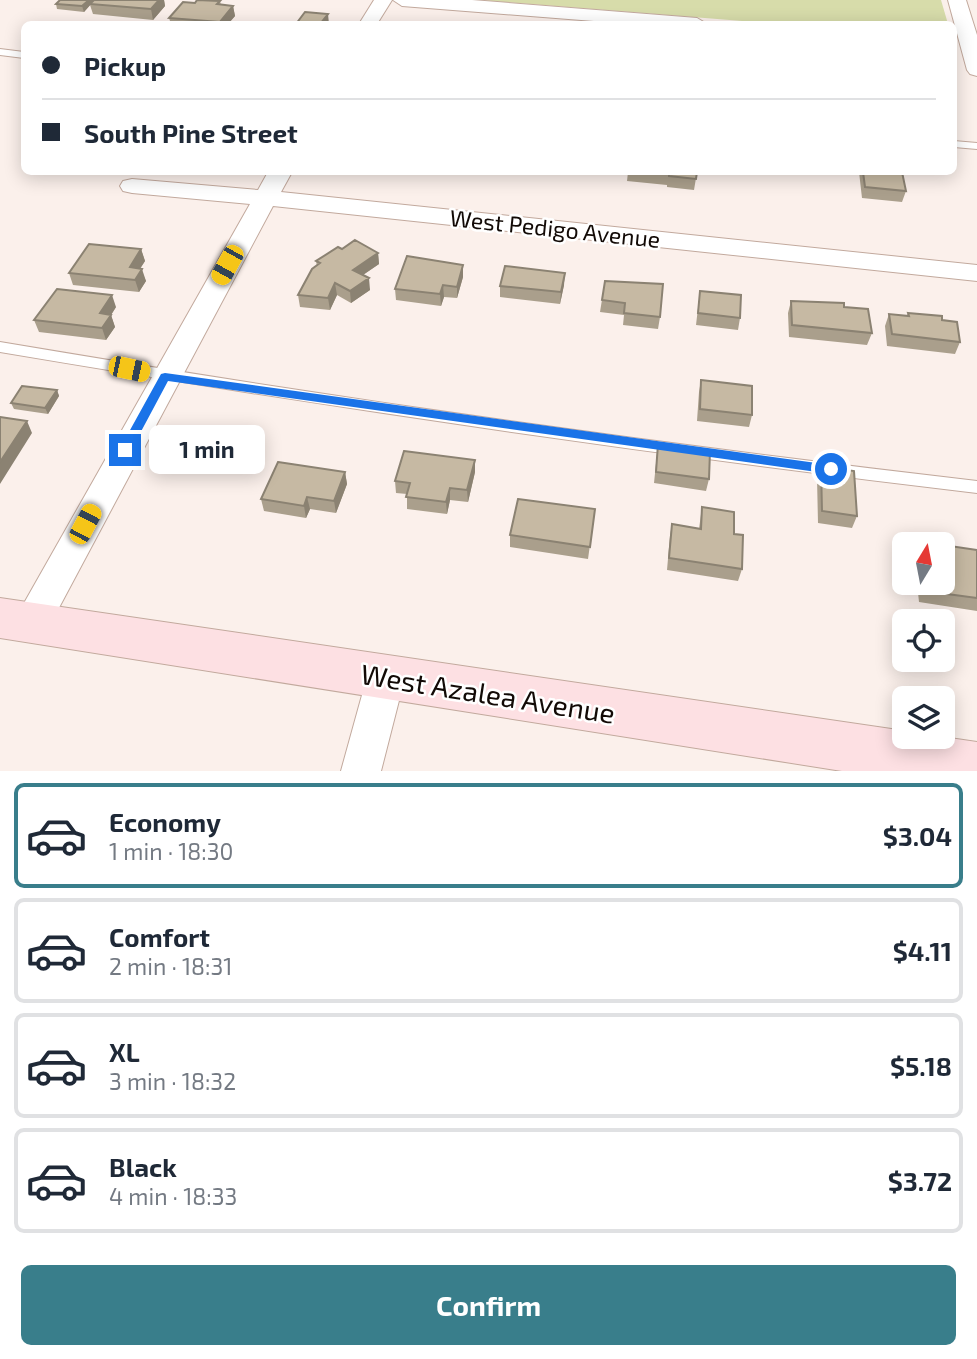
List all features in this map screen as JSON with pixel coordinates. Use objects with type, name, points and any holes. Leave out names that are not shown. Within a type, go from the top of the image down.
[{"type":"street","points":[[370,21],[383,0]]},
{"type":"street","points":[[402,0],[517,5],[669,21]]},
{"type":"street","points":[[957,0],[967,48],[977,70]]},
{"type":"street","points":[[16,620],[165,377],[278,175]]},
{"type":"street","name":"West Pedigo Avenue","points":[[132,186],[977,273]]},
{"type":"street","name":"West Azalea Avenue","points":[[16,620],[977,767]]},
{"type":"street","points":[[361,771],[386,677]]},
{"type":"lane","points":[[0,52],[21,55]]},
{"type":"lane","points":[[957,144],[977,146]]},
{"type":"lane","points":[[0,347],[165,377],[847,472],[977,486]]},
{"type":"green space","points":[[480,0],[941,0],[947,21],[742,21]]},
{"type":"building","points":[[60,0],[89,0],[82,6],[56,4]]},
{"type":"building","points":[[94,0],[159,0],[151,9],[90,4]]},
{"type":"building","points":[[197,0],[220,1],[217,4],[233,6],[221,21],[169,18],[183,2],[195,3]]},
{"type":"building","points":[[305,12],[328,14],[322,21],[298,21]]},
{"type":"building","points":[[669,175],[697,175],[696,179]]},
{"type":"building","points":[[863,175],[903,175],[906,191],[865,187]]},
{"type":"building","points":[[355,240],[378,253],[353,270],[369,278],[350,291],[335,283],[328,298],[298,295],[312,269],[320,263],[316,261]]},
{"type":"building","points":[[89,244],[141,249],[130,267],[142,269],[135,280],[69,273]]},
{"type":"building","points":[[407,256],[463,265],[457,287],[443,285],[440,294],[395,289]]},
{"type":"building","points":[[505,266],[565,273],[561,292],[500,286]]},
{"type":"building","points":[[605,281],[663,284],[660,317],[624,313],[625,303],[602,300]]},
{"type":"building","points":[[57,289],[112,295],[100,313],[111,315],[102,328],[34,320]]},
{"type":"building","points":[[700,291],[741,295],[740,318],[698,313]]},
{"type":"building","points":[[791,301],[844,303],[844,307],[868,309],[872,333],[792,325]]},
{"type":"building","points":[[908,313],[942,316],[942,320],[957,322],[960,342],[892,334],[889,314],[909,316]]},
{"type":"building","points":[[701,380],[752,386],[752,415],[700,409]]},
{"type":"building","points":[[22,386],[57,390],[45,408],[11,403]]},
{"type":"building","points":[[0,417],[27,421],[0,462]]},
{"type":"building","points":[[658,444],[710,451],[709,479],[656,472]]},
{"type":"building","points":[[404,451],[475,460],[467,490],[450,488],[446,502],[406,497],[410,483],[395,481]]},
{"type":"building","points":[[278,462],[345,472],[334,501],[307,497],[304,506],[261,499]]},
{"type":"building","points":[[821,466],[854,471],[857,516],[822,511]]},
{"type":"building","points":[[518,499],[595,509],[590,547],[510,535]]},
{"type":"building","points":[[702,507],[734,512],[734,534],[743,535],[742,569],[669,558],[672,524],[701,529]]},
{"type":"building","points":[[956,547],[977,550],[977,598],[955,595]]},
{"type":"route","points":[[125,450],[165,377],[831,469]]}]
